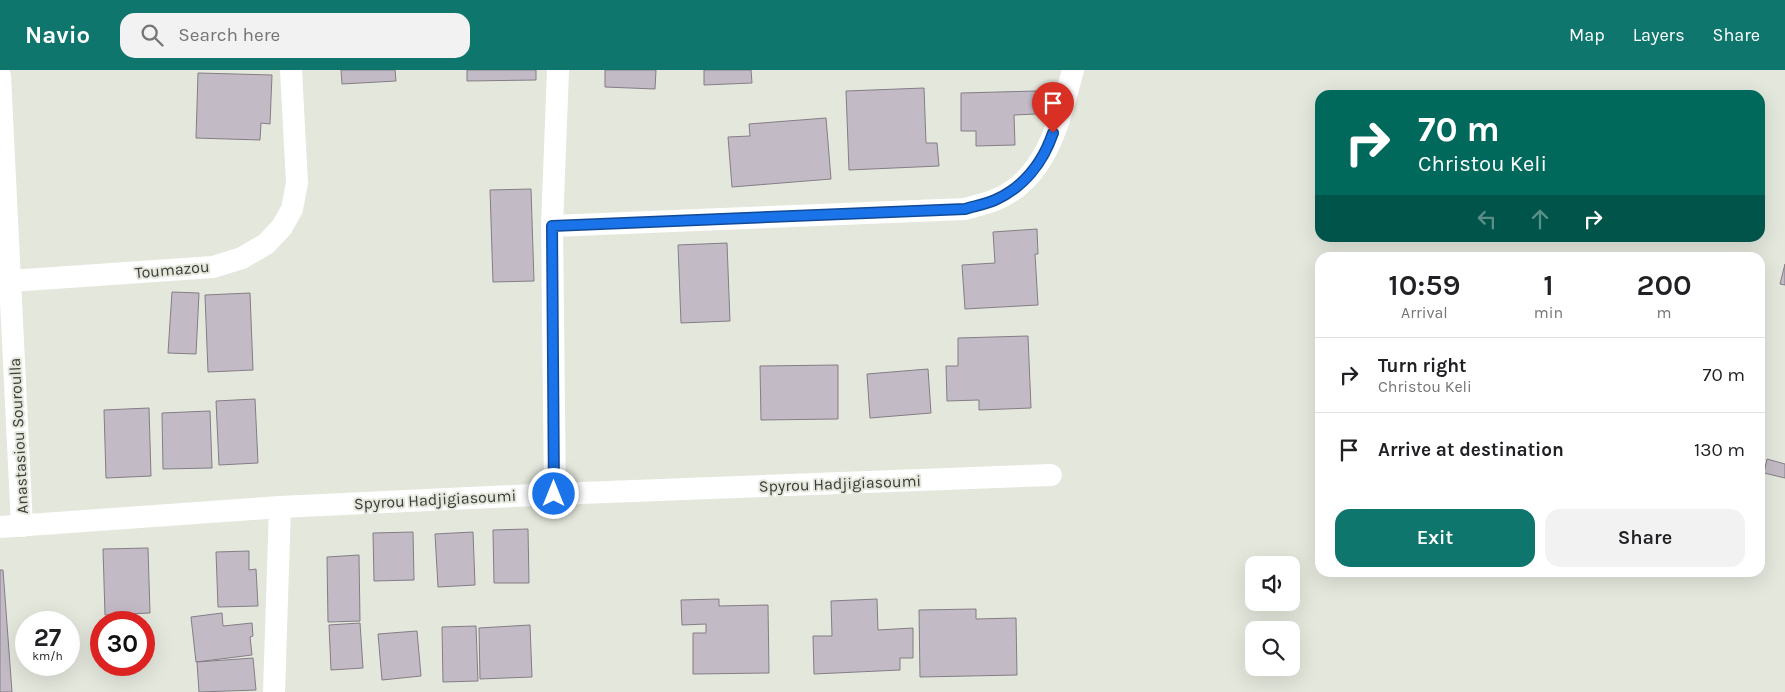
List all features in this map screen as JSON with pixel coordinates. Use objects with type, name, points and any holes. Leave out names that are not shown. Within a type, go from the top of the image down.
[{"type":"street","name":"Toumazou","points":[[10,281],[214,267],[242,258],[266,244],[282,227],[292,209],[297,183],[291,70]]},
{"type":"street","points":[[554,494],[552,226],[558,70]]},
{"type":"street","points":[[552,226],[965,209],[995,200],[1016,188],[1036,168],[1044,154],[1064,104],[1073,70]]},
{"type":"street","name":"Anastasiou Souroulla","points":[[0,76],[22,526]]},
{"type":"street","name":"Spyrou Hadjigiasoumi","points":[[0,527],[280,507],[554,494],[1051,475]]},
{"type":"street","points":[[274,692],[280,507]]},
{"type":"building","points":[[341,70],[395,70],[396,81],[342,84]]},
{"type":"building","points":[[467,70],[536,70],[536,80],[467,81]]},
{"type":"building","points":[[605,70],[656,70],[655,89],[605,87]]},
{"type":"building","points":[[704,70],[751,70],[752,83],[704,85]]},
{"type":"building","points":[[198,73],[272,75],[270,124],[261,123],[260,140],[196,138]]},
{"type":"building","points":[[924,88],[926,143],[937,143],[939,166],[849,170],[846,91]]},
{"type":"building","points":[[1036,91],[1036,114],[1014,115],[1015,145],[976,146],[976,131],[961,131],[961,93]]},
{"type":"building","points":[[826,118],[831,179],[732,187],[728,137],[750,136],[749,124]]},
{"type":"building","points":[[531,189],[534,281],[493,282],[490,190]]},
{"type":"building","points":[[1037,229],[1038,254],[1035,254],[1038,305],[965,309],[962,265],[995,263],[993,232]]},
{"type":"building","points":[[727,243],[730,321],[681,323],[678,245]]},
{"type":"building","points":[[1785,264],[1785,285],[1780,284]]},
{"type":"building","points":[[172,292],[199,293],[196,354],[168,353]]},
{"type":"building","points":[[250,293],[253,370],[208,372],[205,295]]},
{"type":"building","points":[[1028,336],[1031,408],[979,410],[979,400],[947,401],[946,366],[958,366],[958,338]]},
{"type":"building","points":[[838,365],[838,419],[761,420],[760,366]]},
{"type":"building","points":[[928,369],[931,413],[870,418],[867,374]]},
{"type":"building","points":[[255,399],[258,463],[219,465],[216,401]]},
{"type":"building","points":[[149,408],[151,476],[106,478],[104,410]]},
{"type":"building","points":[[210,411],[212,468],[163,469],[162,413]]},
{"type":"building","points":[[1767,459],[1785,464],[1785,478],[1765,473]]},
{"type":"building","points":[[528,529],[529,583],[494,583],[493,530]]},
{"type":"building","points":[[413,532],[414,580],[374,581],[373,533]]},
{"type":"building","points":[[473,532],[475,585],[438,587],[435,534]]},
{"type":"building","points":[[148,548],[150,611],[105,611],[103,549]]},
{"type":"building","points":[[249,551],[249,570],[256,569],[258,606],[218,607],[216,552]]},
{"type":"building","points":[[359,555],[360,621],[328,622],[327,557]]},
{"type":"building","points":[[0,570],[3,570],[12,692],[0,692]]},
{"type":"building","points":[[719,599],[719,606],[768,605],[769,673],[693,674],[693,633],[706,633],[706,624],[682,625],[681,600]]},
{"type":"building","points":[[877,599],[878,630],[913,628],[913,658],[900,658],[900,670],[814,674],[813,636],[832,636],[831,601]]},
{"type":"building","points":[[976,609],[976,619],[1016,618],[1017,675],[920,677],[919,610]]},
{"type":"building","points":[[222,613],[223,626],[252,623],[253,636],[250,637],[252,655],[196,662],[191,617]]},
{"type":"building","points":[[360,623],[363,668],[331,670],[329,625]]},
{"type":"building","points":[[530,625],[532,677],[480,679],[479,628]]},
{"type":"building","points":[[476,626],[478,681],[443,682],[442,627]]},
{"type":"building","points":[[417,631],[421,676],[382,680],[378,634]]},
{"type":"building","points":[[253,658],[256,690],[199,692],[197,662]]},
{"type":"route","points":[[554,494],[552,226],[965,209],[995,200],[1016,188],[1036,168],[1048,148],[1053,133]]}]
